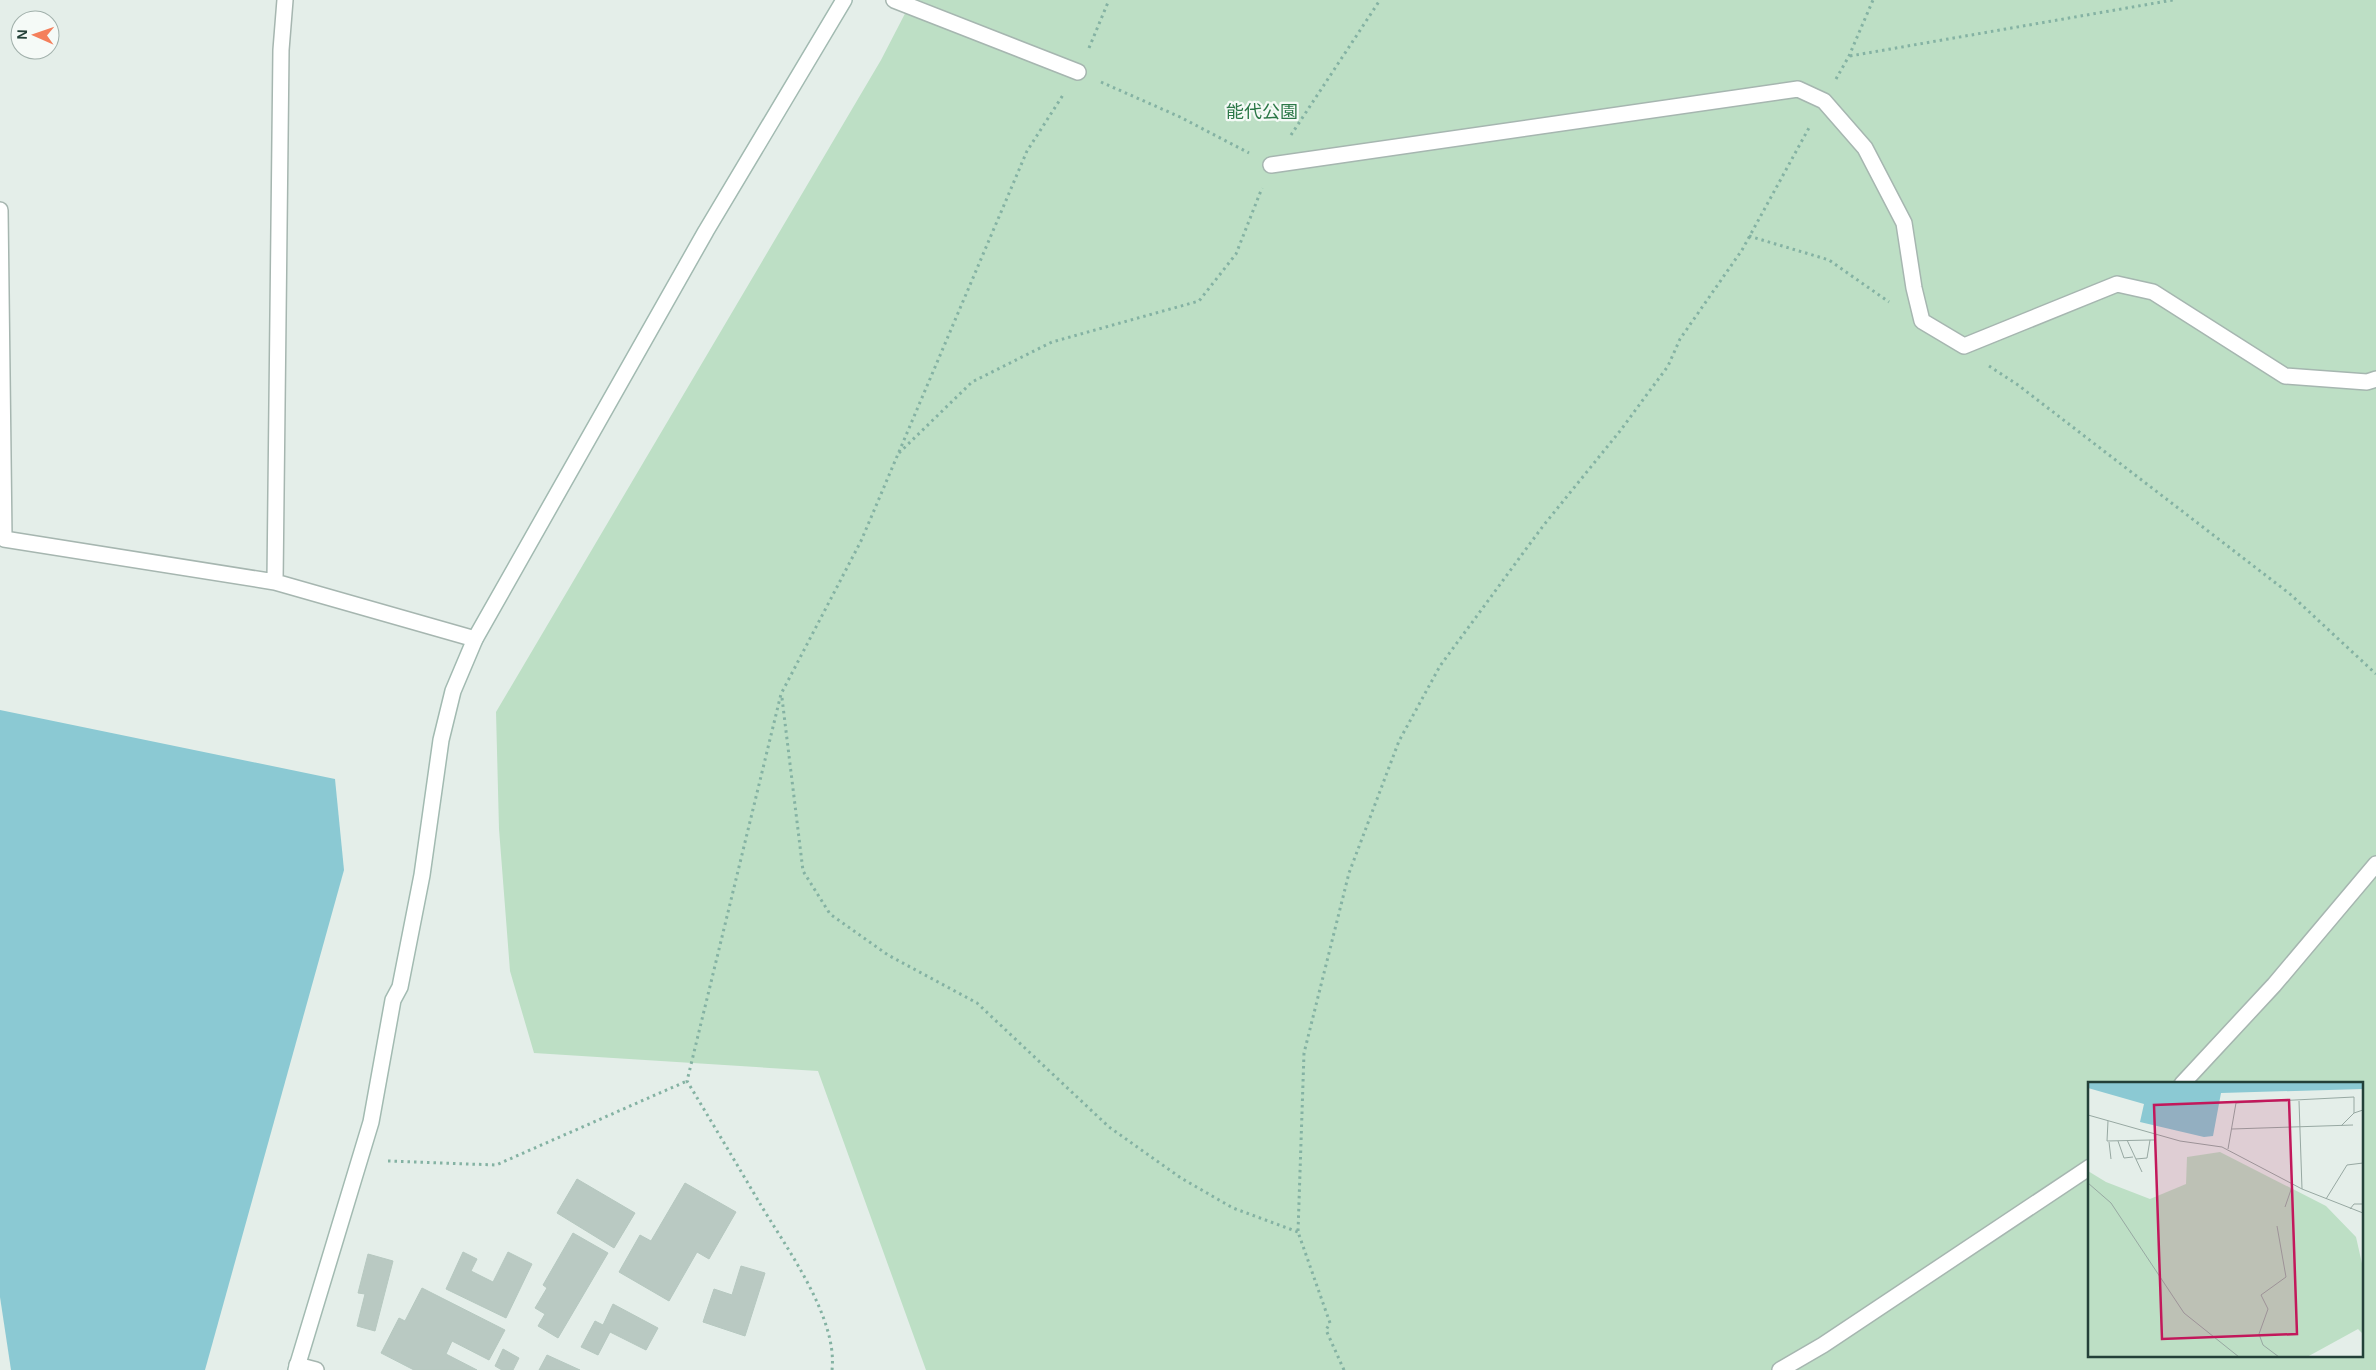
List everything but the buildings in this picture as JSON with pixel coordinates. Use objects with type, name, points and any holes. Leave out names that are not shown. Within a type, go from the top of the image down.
[{"type":"street","points":[[275,582],[281,50],[285,0]]},
{"type":"street","points":[[316,1370],[296,1368],[372,1122],[393,1000],[400,987],[422,875],[441,740],[453,691],[475,639],[706,231],[844,0]]},
{"type":"street","points":[[894,0],[1078,72]]},
{"type":"street","points":[[1271,165],[1798,89],[1824,102],[1865,148],[1904,222],[1914,288],[1922,321],[1964,346],[2117,284],[2153,292],[2285,376],[2368,382],[2376,379]]},
{"type":"street","points":[[0,210],[4,539],[275,582],[475,639]]},
{"type":"street","points":[[2184,1082],[2274,985],[2376,864]]},
{"type":"street","points":[[1780,1370],[1823,1345],[2088,1168]]},
{"type":"path","points":[[832,1370],[833,1362],[827,1328],[809,1284],[687,1081],[781,694],[861,541],[1027,151],[1078,72],[1109,0]]},
{"type":"path","points":[[898,453],[972,382],[1052,342],[1199,301],[1236,254],[1271,165],[1380,0]]},
{"type":"path","points":[[1344,1370],[1326,1330],[1330,1323],[1298,1232],[1304,1053],[1349,872],[1399,741],[1440,666],[1543,526],[1620,431],[1668,366],[1680,339],[1742,250],[1849,56],[1873,0]]},
{"type":"path","points":[[1849,56],[2173,0]]},
{"type":"path","points":[[1078,72],[1180,117],[1271,165]]},
{"type":"path","points":[[1749,236],[1829,260],[1894,306]]},
{"type":"path","points":[[1985,363],[2018,385],[2290,594],[2376,674]]},
{"type":"path","points":[[781,694],[803,871],[830,914],[888,955],[977,1003],[1110,1127],[1181,1178],[1233,1208],[1298,1232]]},
{"type":"path","points":[[360,1160],[496,1165],[687,1081]]},
{"type":"green space","name":"能代公園","points":[[912,0],[2376,0],[2376,1370],[926,1370],[818,1071],[534,1053],[510,971],[499,829],[496,712],[881,60]]},
{"type":"water","points":[[0,710],[335,779],[344,870],[205,1370],[0,1370]]},
{"type":"pier","points":[[0,1297],[11,1370],[0,1370]]}]
